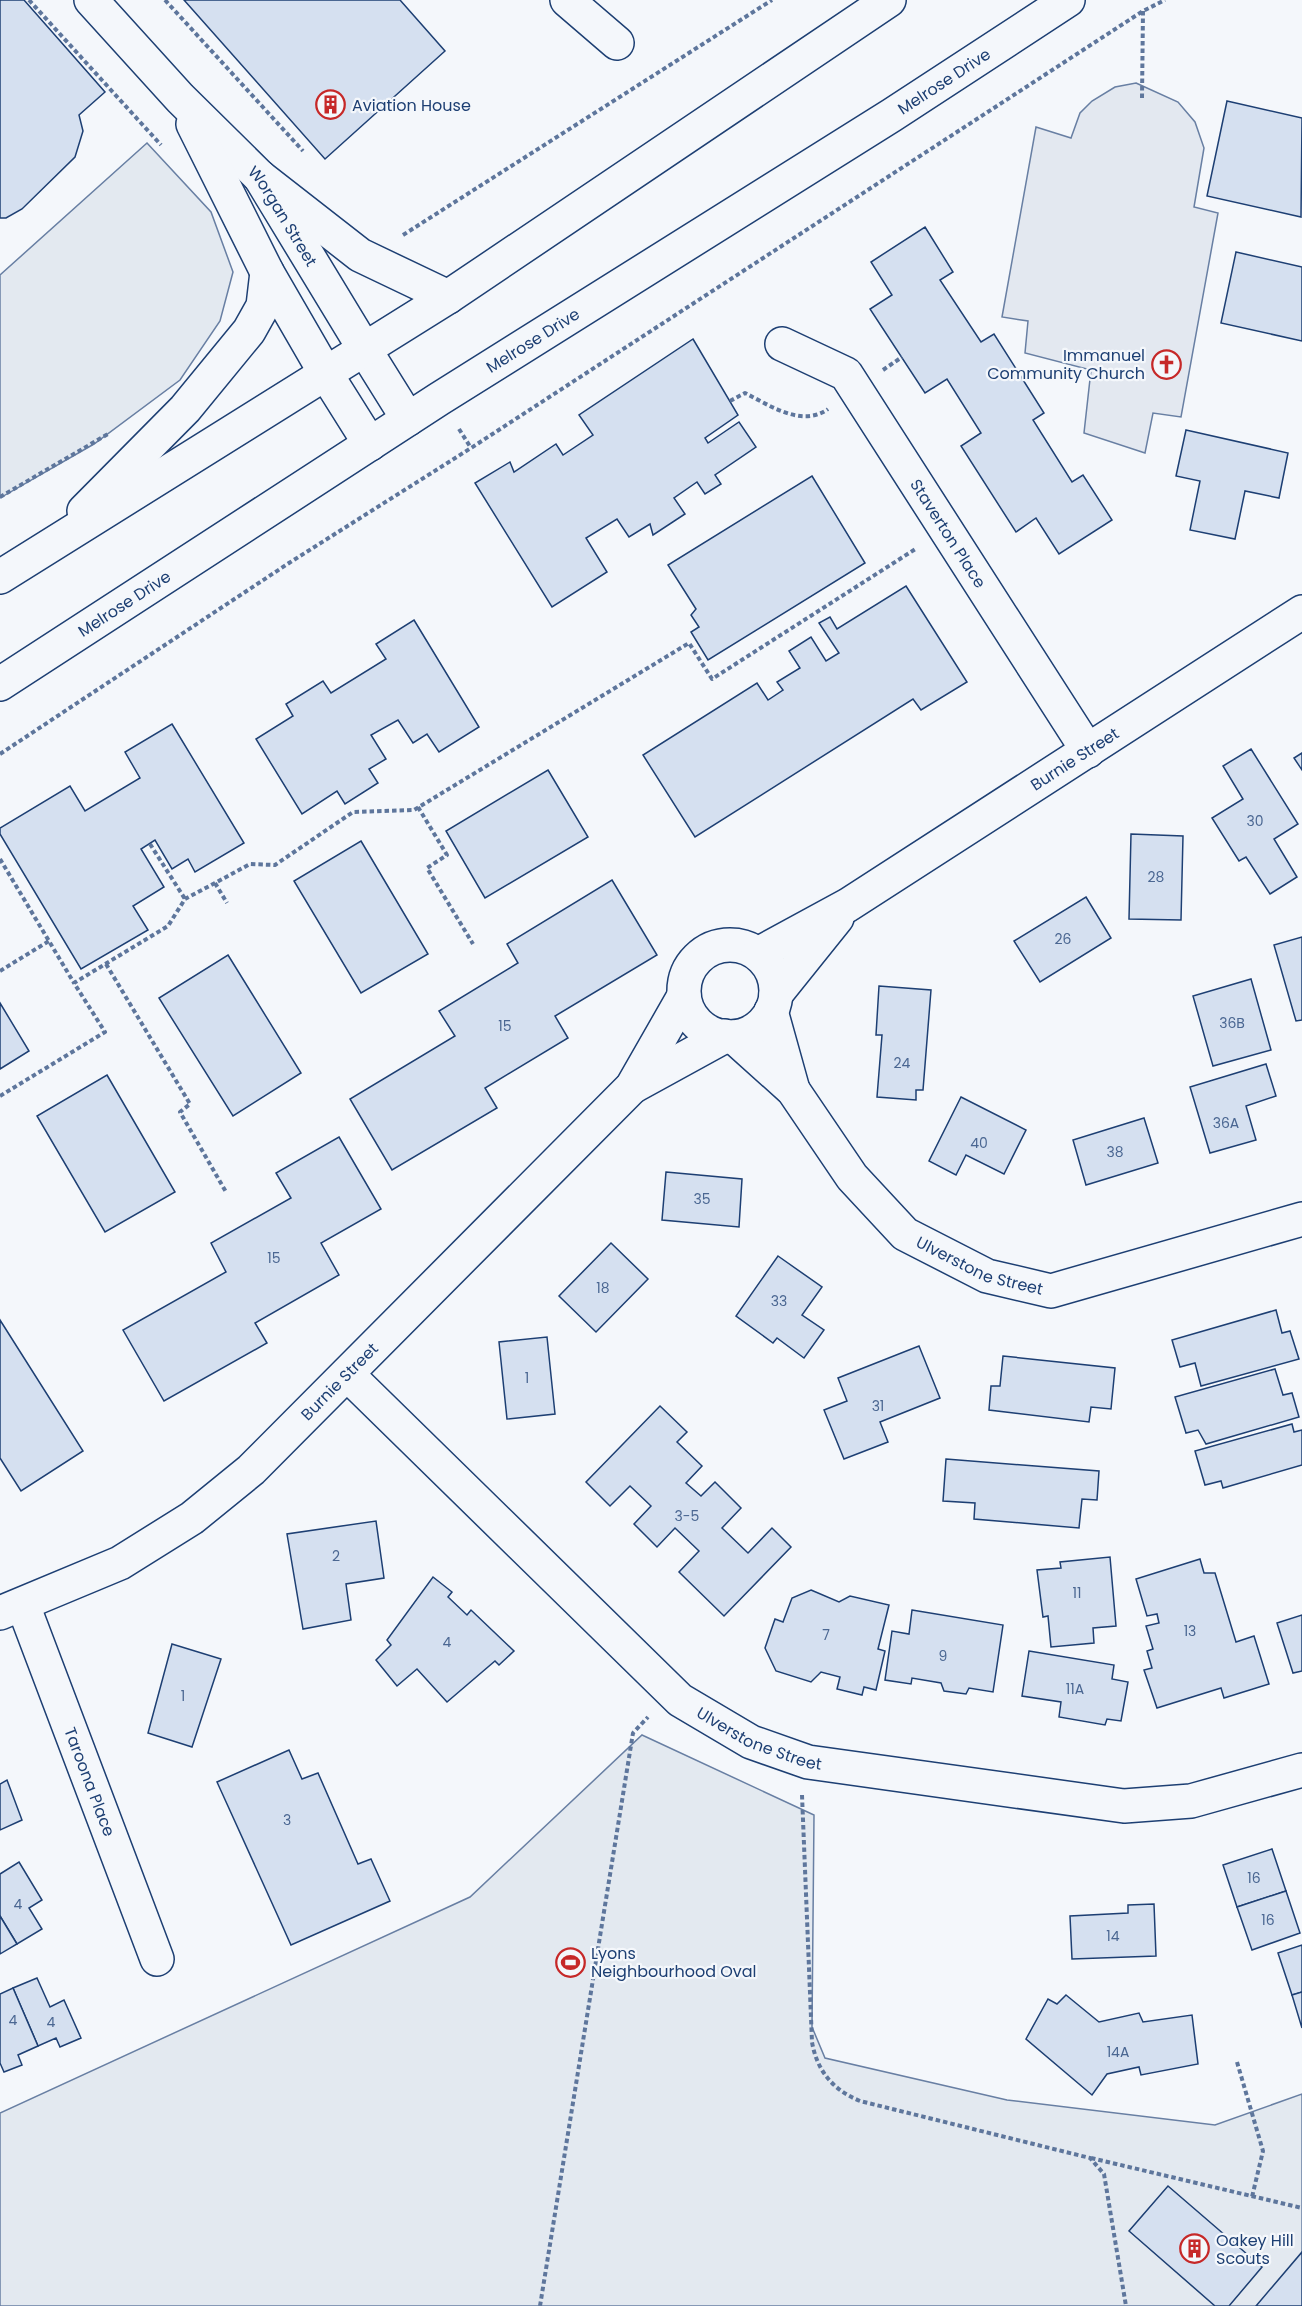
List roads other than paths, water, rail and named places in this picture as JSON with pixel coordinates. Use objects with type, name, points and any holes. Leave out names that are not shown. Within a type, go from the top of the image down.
[{"type":"street","name":"Worgan Street","points":[[91,0],[180,98],[260,177],[408,419]]},
{"type":"street","points":[[567,0],[617,43]]},
{"type":"street","points":[[0,578],[448,297],[889,0]]},
{"type":"street","name":"Melrose Drive","points":[[0,684],[408,419],[892,115],[1068,0]]},
{"type":"street","name":"Worgan Street","points":[[180,98],[267,272],[370,444]]},
{"type":"street","points":[[260,177],[360,255],[448,297]]},
{"type":"street","points":[[45,550],[185,409],[249,331],[263,306],[267,272]]},
{"type":"street","name":"Staverton Place","points":[[782,344],[846,374],[1088,751]]},
{"type":"street","name":"Burnie Street","points":[[758,954],[848,905],[1302,612]]},
{"type":"street","name":"Burnie Street","points":[[774,1002],[848,905]]},
{"type":"street","points":[[738,945],[758,954],[768,965],[774,979],[774,1002],[762,1024],[750,1032],[730,1036],[711,1032],[698,1023],[689,1011],[684,996],[685,980],[692,966],[701,955],[713,948],[738,945]]},
{"type":"street","name":"Burnie Street","points":[[8,1611],[120,1563],[192,1518],[251,1470],[632,1087],[684,996]]},
{"type":"street","name":"Ulverstone Street","points":[[774,1002],[793,1090]]},
{"type":"street","name":"Burnie Street","points":[[632,1087],[730,1036]]},
{"type":"street","name":"Ulverstone Street","points":[[730,1036],[793,1090],[852,1177],[904,1234],[987,1276],[1051,1291],[1302,1219]]},
{"type":"street","name":"Ulverstone Street","points":[[347,1374],[680,1700],[751,1742],[808,1762],[1124,1806],[1191,1801],[1302,1770]]},
{"type":"street","name":"Taroona Place","points":[[8,1611],[157,1959]]},
{"type":"place","name":"Aviation House","points":[[331,105]]},
{"type":"place","name":"Immanuel Community Church","points":[[1166,364]]},
{"type":"place","name":"Lyons Neighbourhood Oval","points":[[570,1962]]},
{"type":"place","name":"Oakey Hill Scouts","points":[[1195,2249]]}]
